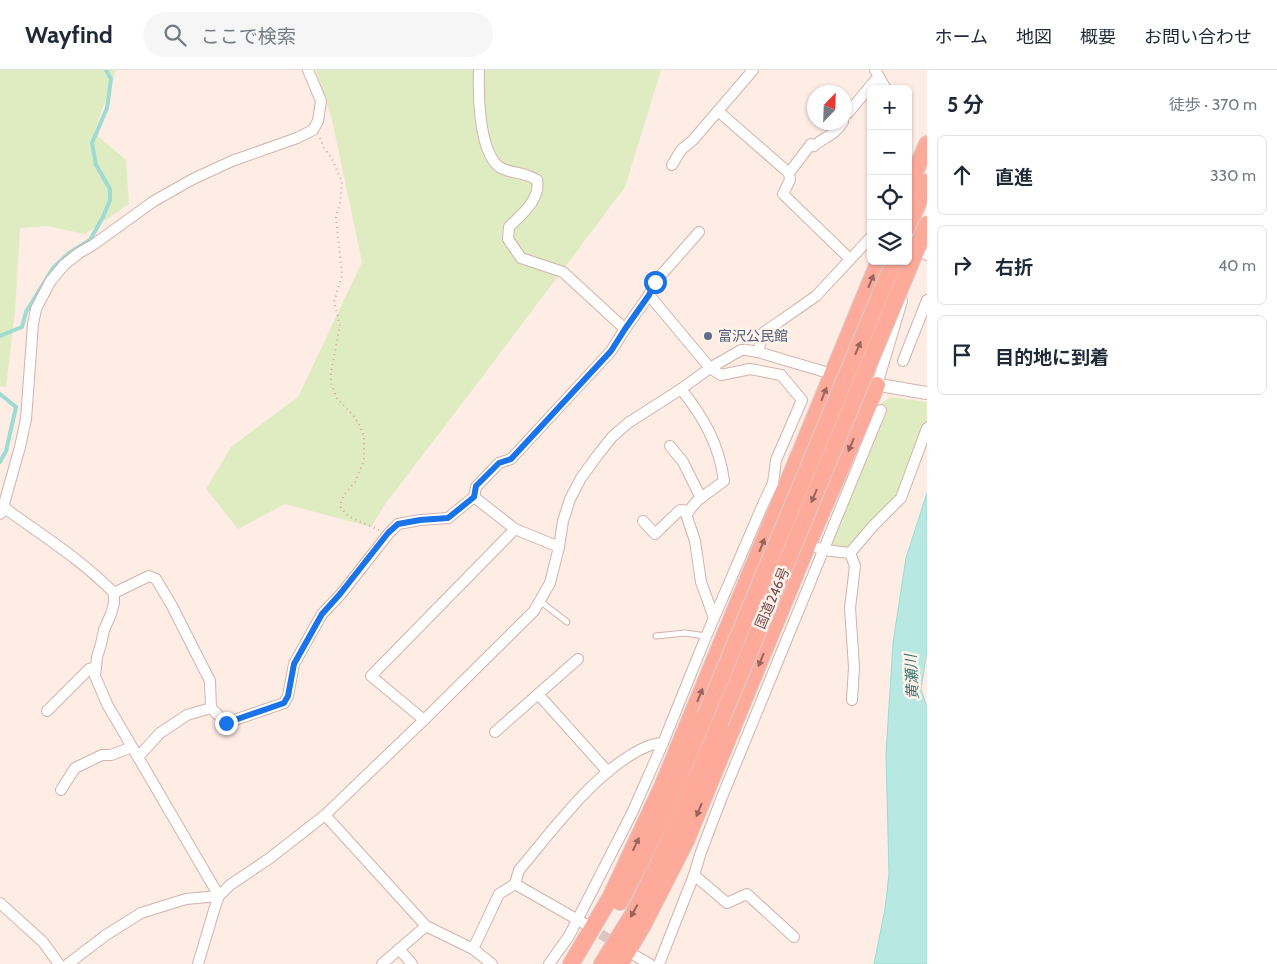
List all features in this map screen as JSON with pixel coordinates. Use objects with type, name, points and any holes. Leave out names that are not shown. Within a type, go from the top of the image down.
[{"type":"highway","points":[[912,180],[927,144]]},
{"type":"highway","points":[[911,220],[927,182]]},
{"type":"highway","name":"国道246号","points":[[583,964],[620,903],[713,719],[927,226]]},
{"type":"highway","points":[[571,964],[610,898],[662,787],[877,265]]},
{"type":"highway","name":"国道246号","points":[[602,964],[635,910],[671,836],[713,719],[892,265]]},
{"type":"highway","points":[[620,964],[642,927],[686,841],[816,547],[877,385]]},
{"type":"street","points":[[219,896],[107,704],[95,676],[97,657],[114,603],[114,593],[82,564],[2,507],[20,447],[26,419],[33,324],[36,310],[50,282],[64,265],[79,253],[93,246],[154,201],[193,179],[232,161],[297,138],[313,130],[318,120],[321,101],[308,70]]},
{"type":"street","points":[[479,70],[478,91],[482,129],[490,155],[498,166],[537,180],[539,187],[531,204],[509,226],[508,240],[521,258],[563,272],[625,329]]},
{"type":"street","points":[[672,165],[681,150],[693,140],[754,70]]},
{"type":"street","points":[[877,74],[884,85]]},
{"type":"street","points":[[852,106],[872,84],[877,74]]},
{"type":"street","points":[[718,111],[789,173],[790,180],[783,194],[850,259]]},
{"type":"street","points":[[789,173],[811,144],[814,146],[836,130]]},
{"type":"street","points":[[877,385],[923,252],[927,226]]},
{"type":"street","points":[[114,593],[148,576],[156,579],[172,606],[210,681],[211,708],[226,723],[284,703],[288,696],[294,664],[322,614],[388,533],[398,524],[448,518],[474,497],[476,486],[499,463],[511,459],[611,351],[649,295],[655,282],[699,232]]},
{"type":"street","points":[[758,352],[763,333],[816,296],[867,241]]},
{"type":"street","points":[[549,964],[581,922],[632,813],[773,483],[776,460],[802,400],[781,375],[750,369],[720,375],[710,368],[649,295]]},
{"type":"street","points":[[903,361],[927,300]]},
{"type":"street","points":[[198,964],[219,896],[230,885],[270,858],[324,815],[424,720],[534,611],[550,583],[563,521],[570,499],[580,478],[612,437],[628,423],[710,368],[741,350],[758,352],[877,385],[927,393]]},
{"type":"street","points":[[681,389],[708,426],[722,464],[724,481],[701,498],[686,514],[694,541],[701,582],[714,618]]},
{"type":"street","points":[[658,964],[694,875],[816,547],[881,410]]},
{"type":"street","points":[[850,553],[900,498],[927,428]]},
{"type":"street","points":[[670,446],[683,462],[701,498]]},
{"type":"street","points":[[474,497],[515,529],[559,547]]},
{"type":"street","points":[[643,521],[655,534],[680,510],[689,511]]},
{"type":"street","points":[[424,720],[372,676],[515,529]]},
{"type":"street","points":[[816,547],[850,553]]},
{"type":"street","points":[[850,553],[855,566],[850,608],[854,667],[852,700]]},
{"type":"street","points":[[495,732],[578,660]]},
{"type":"street","points":[[47,711],[89,669],[96,667]]},
{"type":"street","points":[[538,694],[608,772]]},
{"type":"street","points":[[138,756],[160,733],[187,715],[211,708]]},
{"type":"street","points":[[473,949],[499,894],[515,884],[519,870],[585,792],[627,757],[650,745],[663,743]]},
{"type":"street","points":[[60,790],[75,768],[102,755],[110,755],[132,747]]},
{"type":"street","points":[[324,815],[426,926],[473,949],[492,964]]},
{"type":"street","points":[[694,875],[727,903],[747,894],[794,937]]},
{"type":"street","points":[[515,884],[581,922]]},
{"type":"street","points":[[68,964],[106,935],[141,913],[186,899],[219,896]]},
{"type":"street","points":[[0,903],[43,942],[59,964]]},
{"type":"street","points":[[382,964],[426,926]]},
{"type":"street","points":[[400,949],[412,964]]},
{"type":"street","points":[[634,955],[650,964]]},
{"type":"lane","points":[[540,601],[567,622]]},
{"type":"lane","points":[[656,636],[684,633],[706,636]]},
{"type":"path","points":[[313,130],[318,134],[324,148],[332,159],[342,182],[340,204],[336,217],[342,275],[334,302],[340,325],[331,372],[331,382],[337,399],[353,415],[364,436],[364,461],[355,482],[344,495],[341,508],[348,516],[388,533]]},
{"type":"green space","points":[[0,70],[116,70],[94,133],[126,160],[129,204],[85,234],[47,226],[20,228],[15,312],[6,387],[0,386]]},
{"type":"green space","points":[[316,70],[661,70],[625,187],[386,503],[371,527],[285,504],[238,529],[206,489],[231,447],[298,397],[362,262],[332,120]]},
{"type":"green space","points":[[891,397],[927,402],[927,423],[902,490],[851,552],[822,544],[881,403]]},
{"type":"water","name":"黄瀬川","points":[[927,493],[927,651],[921,689],[927,707],[927,964],[874,964],[885,909],[889,874],[886,754],[893,643],[906,558]]},
{"type":"waterway","points":[[0,336],[22,327],[26,312],[53,268],[69,253],[90,240],[110,200],[110,189],[96,165],[92,143],[107,108],[111,79],[106,70]]},
{"type":"waterway","points":[[0,394],[16,407],[6,451],[0,462]]},
{"type":"tunnel","points":[[588,926],[618,945]]},
{"type":"place","name":"富沢公民館","points":[[708,336]]},
{"type":"route","points":[[226,723],[284,703],[288,696],[294,664],[322,614],[388,533],[398,524],[448,518],[474,497],[476,486],[499,463],[511,459],[611,351],[649,295],[655,282]]}]
